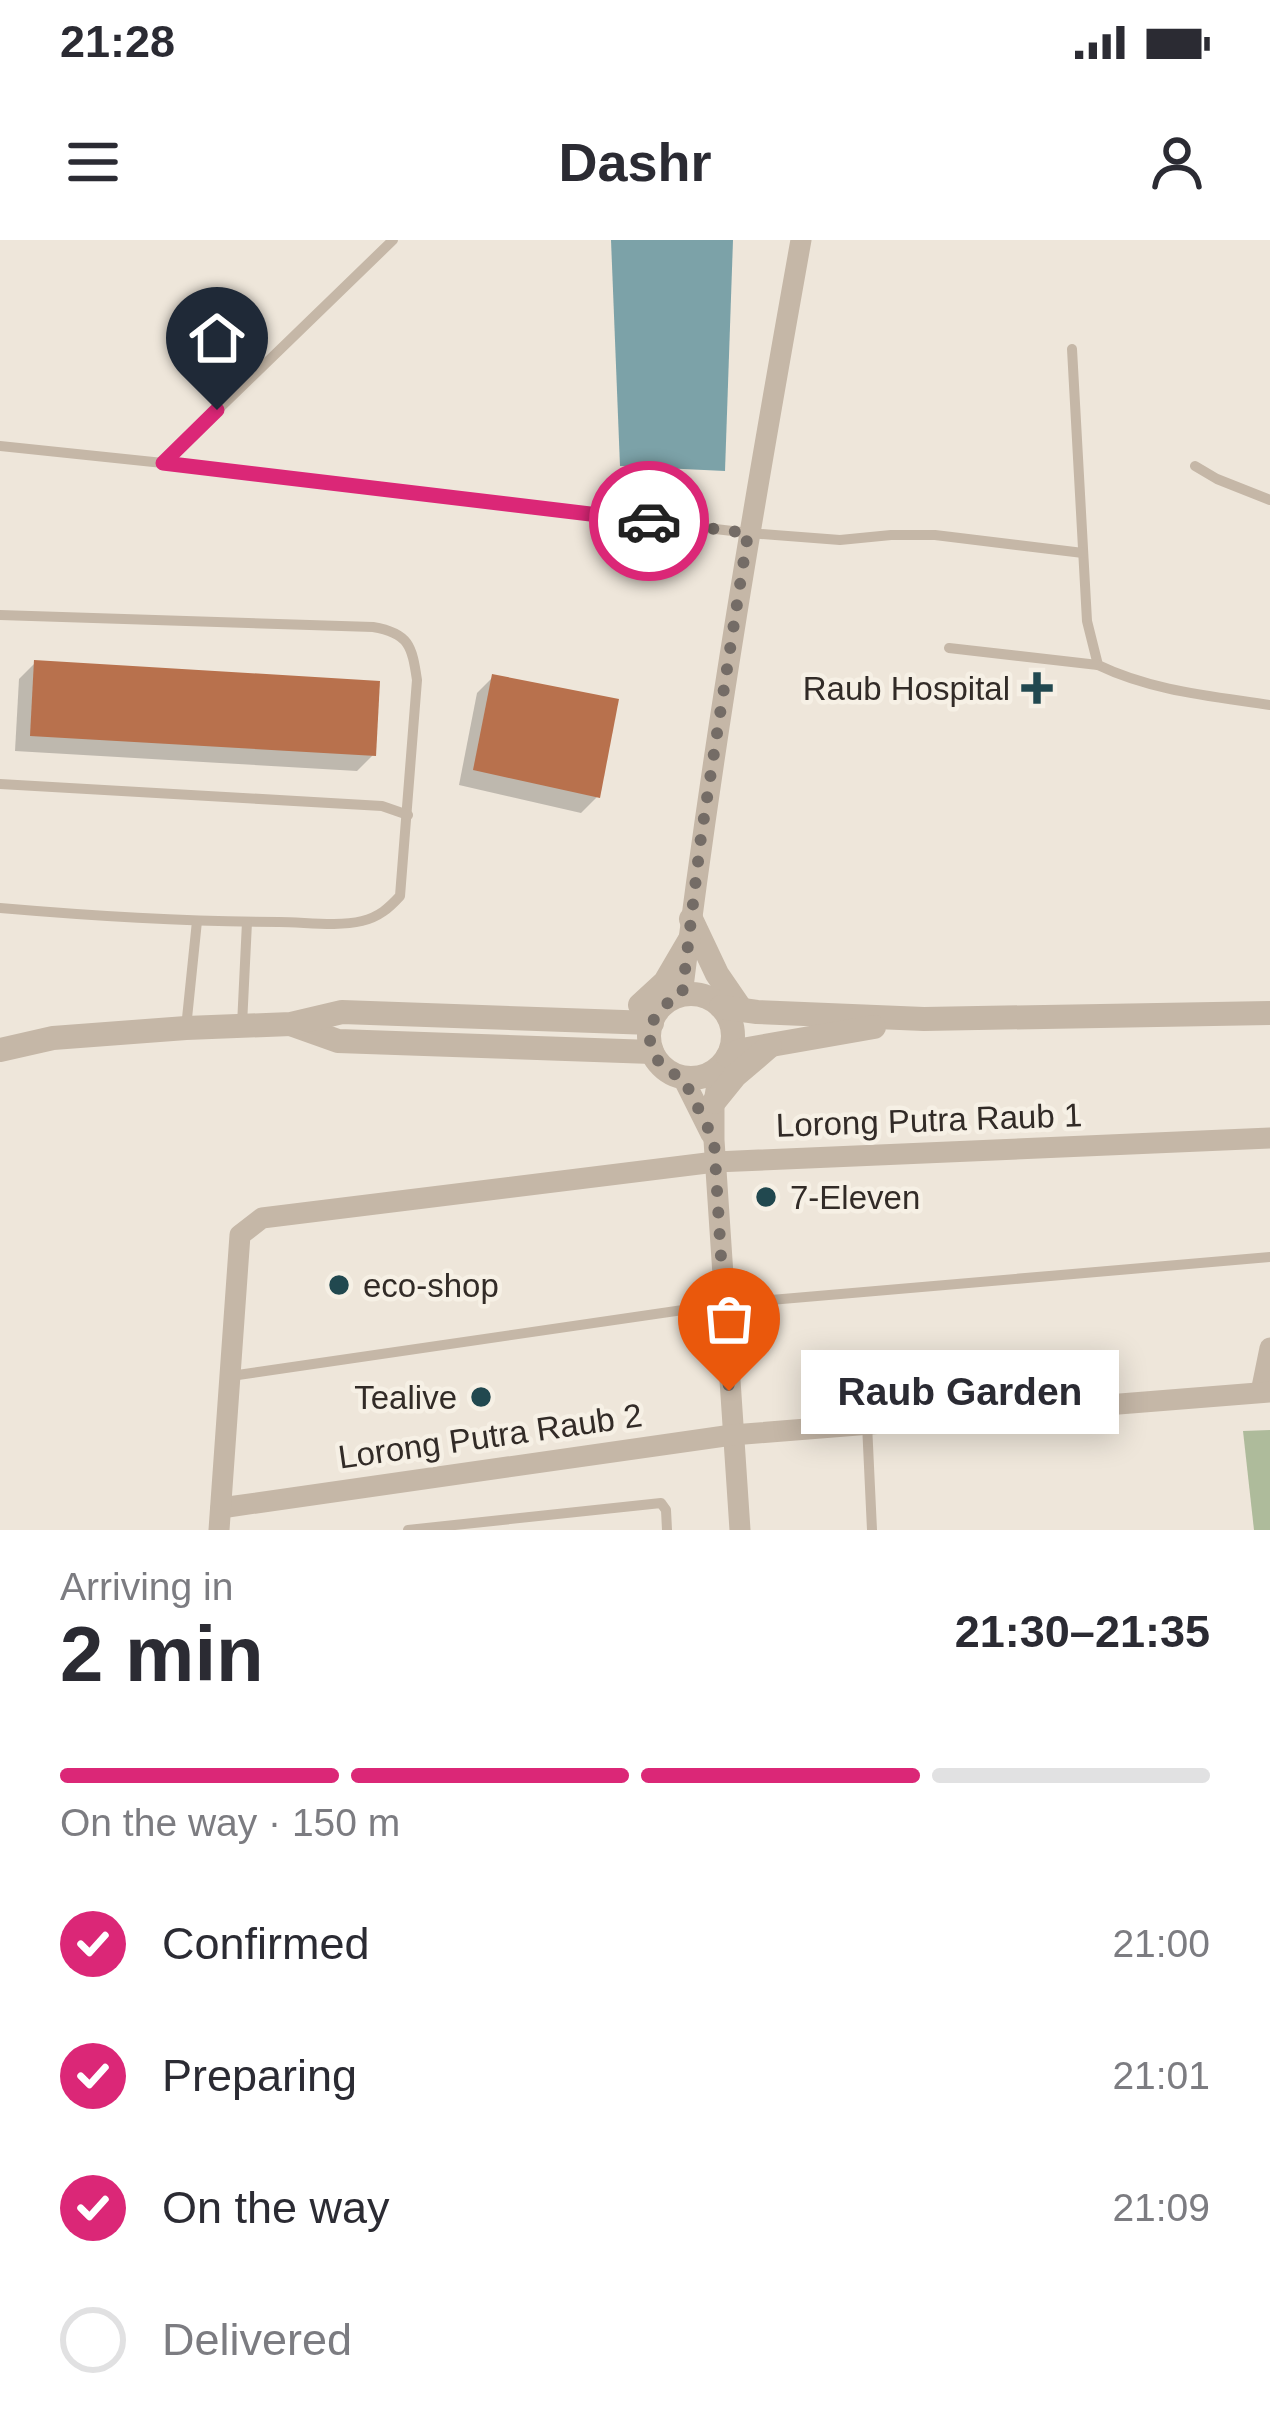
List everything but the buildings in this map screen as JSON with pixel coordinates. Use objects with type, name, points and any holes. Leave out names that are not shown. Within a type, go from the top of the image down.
[{"type":"street","points":[[689,995],[690,930],[701,837],[748,533],[801,240]]},
{"type":"street","points":[[690,930],[717,974],[731,1008],[733,1030],[715,1102],[714,1151],[740,1530]]},
{"type":"street","points":[[605,1021],[654,995],[690,930]]},
{"type":"street","points":[[924,1018],[742,1050],[709,1075],[696,1078],[683,1078],[659,1064],[650,1038],[658,1010],[669,1000],[689,995],[731,1008],[924,1018],[1270,1013]]},
{"type":"street","points":[[0,1050],[53,1038],[290,1024],[342,1012],[652,1023]]},
{"type":"street","points":[[290,1024],[338,1041],[652,1052]]},
{"type":"street","points":[[715,1102],[735,1076],[772,1044]]},
{"type":"street","points":[[683,1078],[714,1151]]},
{"type":"street","name":"Lorong Putra Raub 1","points":[[231,1376],[240,1235],[262,1218],[714,1151],[1270,1138]]},
{"type":"street","points":[[1265,1392],[1270,1348]]},
{"type":"street","points":[[220,1519],[231,1376]]},
{"type":"street","name":"Lorong Putra Raub 2","points":[[220,1519],[731,1435],[1265,1392]]},
{"type":"lane","points":[[163,463],[393,240]]},
{"type":"lane","points":[[1072,349],[1087,621],[1098,665]]},
{"type":"lane","points":[[0,446],[748,533],[840,540],[935,535],[1083,554]]},
{"type":"lane","points":[[1195,466],[1270,500]]},
{"type":"lane","points":[[0,615],[373,627],[392,630],[406,640],[413,651],[417,680],[400,896],[388,910],[359,922],[247,922],[0,908]]},
{"type":"lane","points":[[949,648],[1098,665],[1155,687],[1270,705]]},
{"type":"lane","points":[[0,784],[382,806],[408,815]]},
{"type":"lane","points":[[186,1028],[196,921]]},
{"type":"lane","points":[[242,1025],[247,922]]},
{"type":"lane","points":[[231,1376],[724,1304],[1270,1257]]},
{"type":"lane","points":[[867,1424],[872,1530]]},
{"type":"lane","points":[[408,1530],[661,1504],[667,1530]]},
{"type":"green space","points":[[1270,1430],[1270,1530],[1254,1530],[1243,1431]]},
{"type":"water","points":[[611,240],[733,240],[725,471],[620,466]]},
{"type":"way so far","points":[[649,521],[748,533],[682,995],[658,1010],[650,1038],[659,1064],[683,1078],[714,1140],[729,1391]]},
{"type":"place","name":"Raub Hospital","points":[[1037,688]]},
{"type":"place","name":"7-Eleven","points":[[766,1197]]},
{"type":"place","name":"eco-shop","points":[[339,1285]]},
{"type":"place","name":"Raub Garden","points":[[729,1391]]},
{"type":"place","name":"Tealive","points":[[481,1397]]},
{"type":"route","points":[[217,410],[163,463],[649,521]]}]
